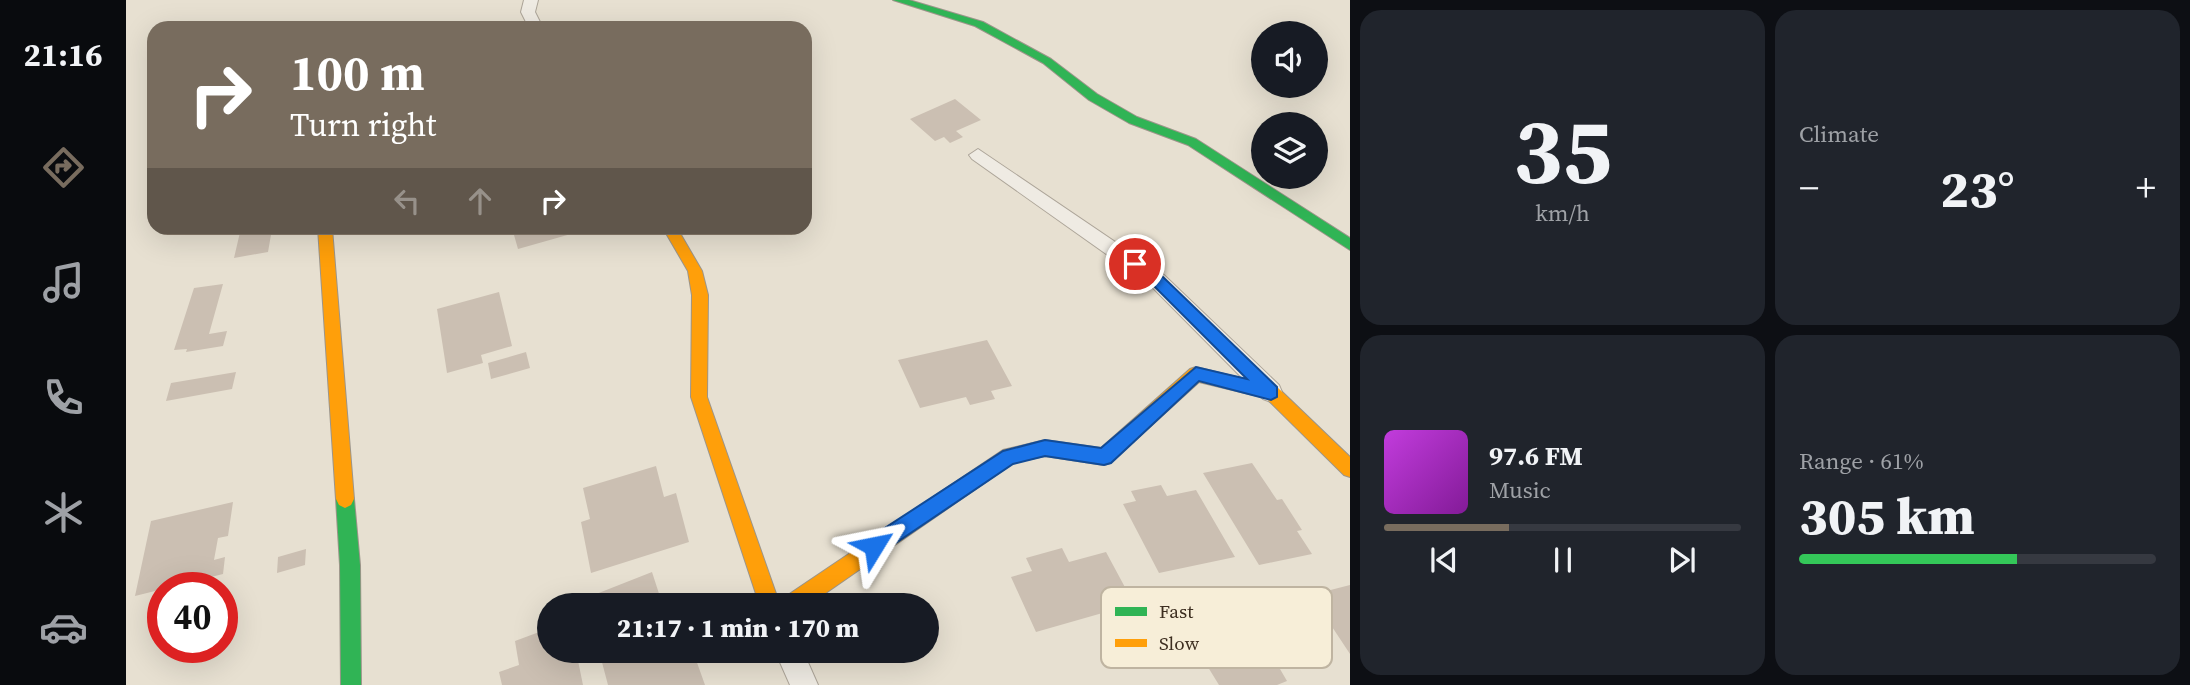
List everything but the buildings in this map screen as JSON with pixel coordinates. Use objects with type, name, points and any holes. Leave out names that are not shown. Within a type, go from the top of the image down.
[{"type":"street","points":[[531,0],[528,12],[532,21]]},
{"type":"street","points":[[898,0],[979,24],[1024,49],[1133,120],[1192,142],[1350,245]]},
{"type":"street","points":[[978,155],[1157,280],[1350,469]]},
{"type":"street","points":[[325,235],[350,565],[351,685]]},
{"type":"street","points":[[674,235],[695,271],[700,295],[699,397],[766,593]]},
{"type":"street","points":[[808,593],[1009,456],[1045,448],[1104,457],[1196,374],[1271,392]]},
{"type":"street","points":[[794,663],[804,685]]},
{"type":"traffic: fast","points":[[898,0],[979,24],[1047,61],[1093,97],[1133,120],[1192,142],[1350,245]]},
{"type":"traffic: fast","points":[[345,499],[350,565],[351,685]]},
{"type":"traffic: slow","points":[[326,235],[345,499]]},
{"type":"traffic: slow","points":[[674,235],[695,271],[700,295],[699,397],[766,593]]},
{"type":"traffic: slow","points":[[808,593],[1009,456],[1045,448],[1104,457],[1196,374],[1271,392],[1350,469]]},
{"type":"route","points":[[874,546],[1009,456],[1045,448],[1095,458],[1104,457],[1196,374],[1201,373],[1271,392],[1157,280],[1135,264]]}]
